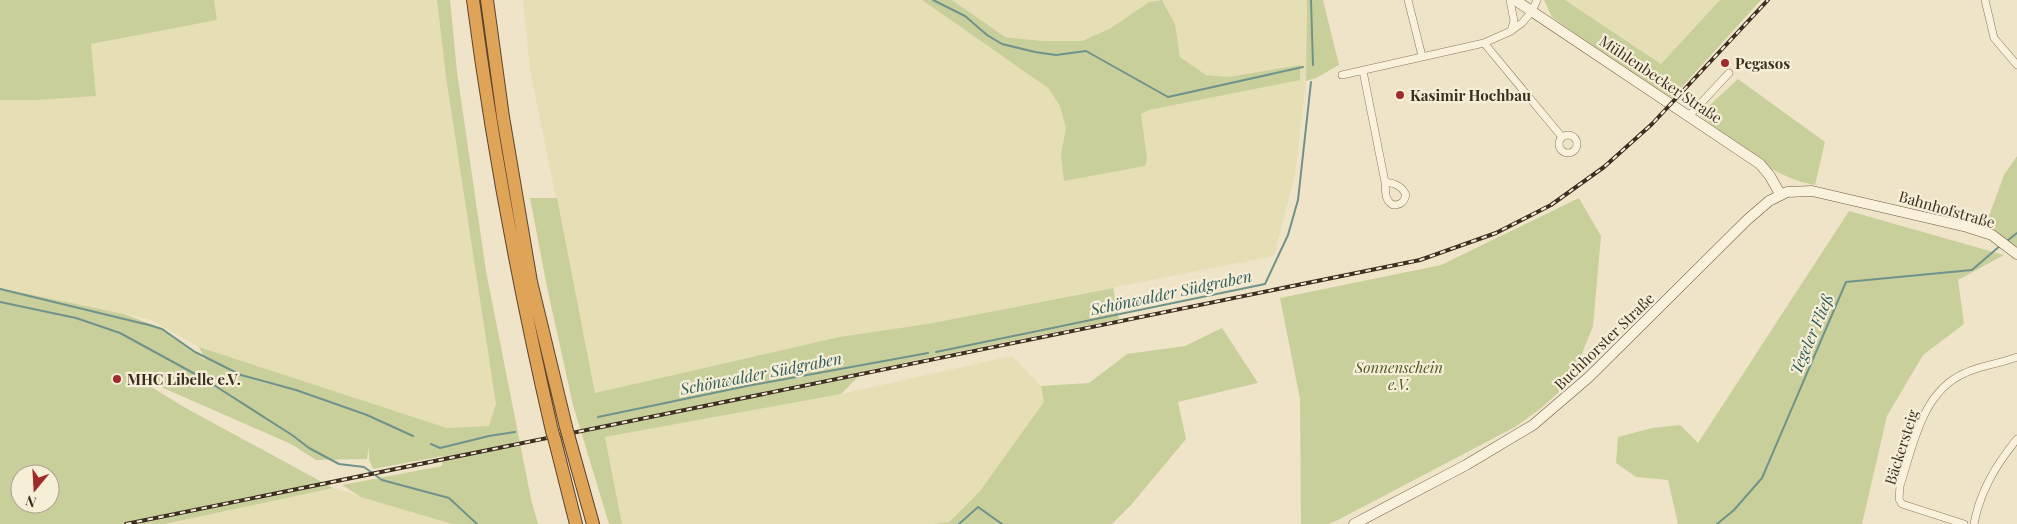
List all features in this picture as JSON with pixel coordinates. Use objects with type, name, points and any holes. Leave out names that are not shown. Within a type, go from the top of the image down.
[{"type":"highway","points":[[473,0],[485,93],[501,191],[527,324],[576,524]]},
{"type":"highway","points":[[487,0],[503,117],[531,282],[567,433],[592,524]]},
{"type":"main road","name":"Mühlenbecker Straße","points":[[1515,0],[1760,164],[1770,176],[1780,194]]},
{"type":"main road","name":"Buchhorster Straße","points":[[1354,524],[1480,457],[1516,436],[1550,412],[1589,377],[1747,220],[1780,194],[1794,190],[1807,190],[1864,202]]},
{"type":"main road","name":"Bahnhofstraße","points":[[1864,202],[1982,231],[1998,239],[2015,252]]},
{"type":"street","points":[[1408,0],[1422,56]]},
{"type":"street","points":[[1510,0],[1514,21],[1511,31]]},
{"type":"street","points":[[1342,75],[1484,43],[1511,31],[1525,21],[1537,0]]},
{"type":"street","points":[[1985,0],[1994,38],[2017,65]]},
{"type":"street","points":[[1484,43],[1562,136]]},
{"type":"street","points":[[1363,71],[1385,182]]},
{"type":"street","points":[[1689,116],[1728,73]]},
{"type":"street","name":"Bäckersteig","points":[[1964,524],[1902,504],[1899,499],[1900,486],[1926,409],[1939,392],[1962,374],[2017,357]]},
{"type":"street","points":[[1974,524],[1983,490],[1995,469],[2017,440]]},
{"type":"shaded area","points":[[214,0],[437,0],[446,77],[497,406],[489,427],[447,428],[199,347],[149,319],[0,288],[0,100],[36,100],[91,44],[217,20]]},
{"type":"shaded area","points":[[523,0],[922,0],[1048,88],[1060,106],[1066,128],[1061,154],[1147,158],[1141,114],[1149,110],[1300,79],[1300,65],[1228,77],[1206,75],[1180,57],[1175,24],[1162,0],[1307,0],[1306,81],[1295,174],[1274,256],[927,324],[839,337],[595,393],[530,69]]},
{"type":"shaded area","points":[[952,0],[1158,0],[1149,2],[1111,28],[1082,41],[1041,41],[1005,37]]},
{"type":"shaded area","points":[[1565,0],[1720,0],[1661,64]]},
{"type":"shaded area","points":[[1012,356],[1041,386],[1045,402],[980,491],[949,522],[933,524],[622,524],[605,437],[841,394]]},
{"type":"shaded area","points":[[333,488],[452,524],[166,524]]},
{"type":"green space","points":[[0,0],[214,0],[217,20],[91,44],[96,96],[0,100]]},
{"type":"green space","points":[[437,0],[450,0],[457,72],[486,271],[531,499],[538,524],[452,524],[361,497],[342,485],[442,466],[443,456],[373,469],[369,459],[369,447],[367,459],[316,460],[291,444],[127,372],[184,407],[333,488],[165,524],[0,524],[0,288],[124,314],[164,329],[206,361],[199,347],[447,428],[489,426],[496,404],[446,77]]},
{"type":"green space","points":[[922,0],[952,0],[1005,37],[1042,41],[1082,41],[1111,28],[1149,2],[1162,0],[1175,24],[1180,57],[1206,75],[1228,77],[1300,65],[1300,80],[1149,110],[1141,114],[1147,158],[1145,166],[1064,181],[1061,154],[1066,128],[1060,106],[1048,88]]},
{"type":"green space","points":[[1307,0],[1323,0],[1339,65],[1316,78],[1306,81]]},
{"type":"green space","points":[[1544,0],[1565,0],[1661,64],[1720,0],[1761,0],[1672,98],[1612,60],[1552,17]]},
{"type":"green space","points":[[1738,79],[1825,142],[1815,185],[1799,181],[1769,167],[1699,115]]},
{"type":"green space","points":[[2017,156],[2017,246],[2015,248],[1985,227],[2004,175]]},
{"type":"green space","points":[[530,198],[557,198],[595,393],[839,337],[927,324],[1113,288],[1119,319],[864,371],[841,394],[605,437],[622,524],[609,524],[573,405]]},
{"type":"green space","name":"Sonnenschein e.V.","points":[[1579,198],[1601,236],[1593,326],[1571,381],[1540,409],[1515,427],[1338,520],[1329,524],[1301,524],[1300,399],[1280,298],[1441,265]]},
{"type":"green space","points":[[1849,211],[2004,255],[1958,280],[1964,324],[1923,355],[1887,416],[1862,524],[1678,524],[1668,480],[1636,477],[1616,463],[1618,437],[1652,428],[1680,425],[1698,443]]},
{"type":"green space","points":[[1222,328],[1258,383],[1178,402],[1186,439],[1131,505],[1112,524],[933,524],[949,522],[980,491],[1044,402],[1041,386],[1089,383],[1127,354],[1185,346]]},
{"type":"waterway","points":[[933,0],[965,16],[987,35],[1002,44],[1056,55],[1086,51],[1168,97],[1303,67]]},
{"type":"waterway","name":"Schönwalder Südgraben","points":[[1311,0],[1313,65]]},
{"type":"waterway","name":"Schönwalder Südgraben","points":[[936,352],[1265,284],[1288,235],[1298,200],[1311,82]]},
{"type":"waterway","name":"Tegeler Fließ","points":[[2007,241],[2017,233]]},
{"type":"waterway","name":"Tegeler Fließ","points":[[1717,524],[1734,510],[1762,478],[1846,282],[1972,270],[2001,245]]},
{"type":"waterway","name":"Schönwalder Südgraben","points":[[0,289],[162,329],[195,352],[241,375],[296,390],[367,415],[413,436]]},
{"type":"waterway","points":[[0,302],[76,318],[120,333],[206,380],[309,448],[339,464],[364,467],[382,480],[449,498],[477,524]]},
{"type":"waterway","name":"Schönwalder Südgraben","points":[[598,417],[747,386],[928,353]]},
{"type":"waterway","name":"Schönwalder Südgraben","points":[[431,444],[440,448],[489,436],[515,432]]},
{"type":"waterway","points":[[959,524],[978,507],[1002,524]]},
{"type":"railway","points":[[126,524],[1420,260],[1496,233],[1551,205],[1604,167],[1652,124],[1768,0]]},
{"type":"place","name":"Pegasos","points":[[1725,63]]},
{"type":"place","name":"Kasimir Hochbau","points":[[1400,95]]},
{"type":"place","name":"MHC Libelle e.V.","points":[[117,379]]}]
